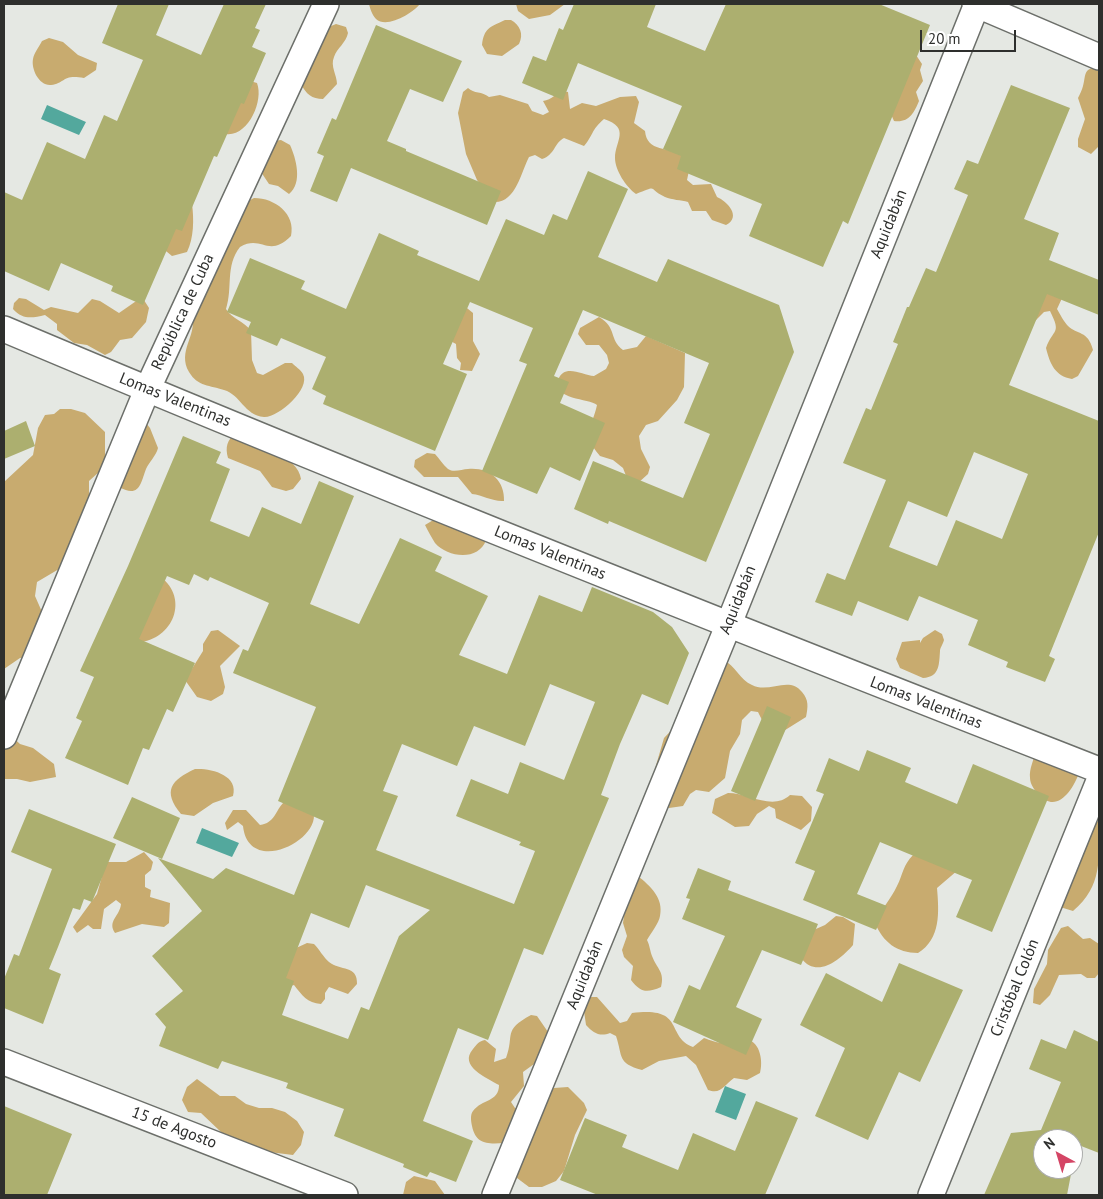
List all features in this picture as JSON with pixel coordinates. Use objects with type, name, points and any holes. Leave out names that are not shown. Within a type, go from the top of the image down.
[{"type":"street","name":"República de Cuba","points":[[4,736],[147,390],[326,4]]},
{"type":"street","points":[[977,4],[1099,57]]},
{"type":"street","name":"Aquidabán","points":[[495,1195],[728,626],[977,4]]},
{"type":"street","name":"Lomas Valentinas","points":[[4,329],[147,390],[728,626],[1099,770]]},
{"type":"street","name":"Cristóbal Colón","points":[[931,1195],[1099,781]]},
{"type":"street","name":"15 de Agosto","points":[[4,1062],[345,1195]]},
{"type":"shaded area","points":[[369,4],[420,4],[412,12],[400,19],[381,22],[372,14]]},
{"type":"shaded area","points":[[516,4],[565,4],[550,15],[529,19],[518,11]]},
{"type":"shaded area","points":[[505,20],[511,20],[519,27],[521,37],[519,44],[502,56],[487,54],[482,45],[486,31]]},
{"type":"shaded area","points":[[336,24],[346,27],[348,33],[333,60],[337,84],[323,99],[316,98],[307,93],[301,84],[324,29]]},
{"type":"shaded area","points":[[49,38],[63,42],[78,55],[97,63],[96,70],[84,78],[72,77],[51,85],[43,83],[35,72],[33,59],[42,41]]},
{"type":"shaded area","points":[[916,55],[922,64],[920,70],[923,81],[916,92],[919,101],[913,113],[907,119],[894,121],[890,112]]},
{"type":"shaded area","points":[[1096,67],[1099,69],[1099,146],[1091,154],[1078,147],[1078,139],[1085,119],[1078,98],[1087,71]]},
{"type":"shaded area","points":[[250,81],[257,83],[259,90],[256,108],[247,124],[241,130],[226,134]]},
{"type":"shaded area","points":[[468,88],[489,97],[500,95],[528,104],[532,111],[543,115],[549,112],[543,101],[561,92],[568,92],[570,109],[582,103],[596,106],[620,97],[636,96],[639,102],[634,123],[645,131],[650,143],[654,146],[683,156],[690,166],[687,180],[693,185],[711,184],[717,197],[725,202],[731,210],[733,218],[731,222],[726,225],[712,220],[706,211],[692,211],[688,202],[665,197],[652,189],[636,194],[628,187],[615,163],[620,136],[617,126],[604,119],[584,146],[564,138],[550,155],[542,159],[535,155],[529,157],[513,192],[508,198],[494,202],[477,180],[466,154],[458,113],[463,92]]},
{"type":"shaded area","points":[[281,140],[290,145],[296,163],[296,184],[289,194],[278,186],[269,184],[257,166],[273,141]]},
{"type":"shaded area","points":[[254,198],[276,204],[287,214],[292,228],[291,236],[276,246],[254,243],[240,247],[232,262],[226,309],[251,331],[252,360],[257,373],[263,375],[285,363],[292,363],[303,374],[304,380],[302,387],[292,402],[277,413],[264,417],[252,413],[230,393],[196,380],[189,372],[185,357],[192,331],[192,317],[248,201]]},
{"type":"shaded area","points":[[192,204],[193,228],[189,247],[187,252],[172,256],[161,247]]},
{"type":"shaded area","points":[[1019,289],[1063,296],[1057,309],[1071,329],[1088,339],[1093,350],[1078,376],[1072,379],[1066,377],[1054,368],[1046,348],[1056,328],[1054,319],[1050,311],[1044,312],[1033,323]]},
{"type":"shaded area","points":[[142,297],[149,308],[146,322],[132,338],[120,340],[111,352],[105,355],[87,345],[74,343],[57,330],[57,324],[45,315],[24,317],[13,309],[14,303],[19,298],[26,299],[44,310],[51,307],[78,313],[92,299],[100,301],[119,313]]},
{"type":"shaded area","points":[[462,304],[473,313],[473,341],[480,354],[472,371],[460,370],[461,363],[457,358],[456,344],[445,338]]},
{"type":"shaded area","points":[[599,317],[611,329],[616,342],[623,350],[637,347],[646,336],[685,353],[684,387],[677,400],[658,421],[646,425],[639,436],[641,449],[650,467],[648,474],[638,483],[628,481],[623,468],[613,460],[600,456],[590,441],[589,430],[597,405],[566,395],[558,387],[558,380],[564,372],[574,371],[594,376],[606,369],[609,363],[607,355],[599,345],[586,345],[578,334],[580,328]]},
{"type":"shaded area","points":[[60,409],[71,409],[85,413],[105,432],[105,459],[99,472],[89,481],[89,508],[59,569],[37,582],[35,596],[46,621],[33,656],[20,658],[4,669],[4,482],[33,455],[38,428],[45,415],[54,414]]},
{"type":"shaded area","points":[[142,418],[150,428],[158,448],[146,469],[141,484],[131,491],[119,487]]},
{"type":"shaded area","points":[[236,433],[275,451],[293,464],[301,479],[293,489],[286,491],[272,487],[260,471],[228,458],[227,444]]},
{"type":"shaded area","points":[[427,453],[435,454],[444,466],[450,470],[476,469],[483,470],[494,476],[502,487],[504,501],[472,494],[458,477],[424,477],[414,467],[415,460]]},
{"type":"shaded area","points":[[435,519],[486,540],[482,547],[470,554],[463,555],[447,552],[435,543],[425,525]]},
{"type":"shaded area","points":[[158,575],[168,583],[173,593],[174,614],[170,624],[163,632],[153,639],[141,642],[135,637]]},
{"type":"shaded area","points":[[218,630],[240,646],[220,666],[225,687],[223,694],[211,701],[197,697],[185,680],[203,651],[203,644],[211,631]]},
{"type":"shaded area","points":[[935,630],[942,634],[944,640],[936,672],[929,677],[923,678],[900,668],[896,659],[902,642],[920,640],[920,643],[923,638]]},
{"type":"shaded area","points":[[723,660],[752,685],[765,688],[785,685],[797,687],[807,701],[806,717],[782,732],[764,724],[758,712],[751,711],[742,720],[740,734],[730,751],[725,778],[709,792],[696,790],[690,794],[683,806],[669,808],[663,804],[652,779],[664,738],[684,717],[696,670],[702,665]]},
{"type":"shaded area","points":[[4,729],[20,744],[33,748],[54,764],[56,777],[30,782],[4,779]]},
{"type":"shaded area","points":[[1036,751],[1079,773],[1073,786],[1064,798],[1052,802],[1046,800],[1037,793],[1032,785],[1030,771]]},
{"type":"shaded area","points":[[195,769],[209,770],[228,778],[234,789],[233,796],[213,803],[194,816],[181,814],[172,799],[172,787],[180,777]]},
{"type":"shaded area","points":[[728,793],[768,801],[783,800],[790,795],[802,796],[812,807],[811,821],[801,830],[776,818],[775,809],[769,806],[757,814],[749,826],[735,827],[712,813],[715,799]]},
{"type":"shaded area","points":[[284,802],[314,815],[311,826],[304,836],[293,844],[281,849],[268,851],[256,849],[248,840],[243,826],[238,822],[227,830],[225,823],[233,810],[246,810],[260,825],[269,822]]},
{"type":"shaded area","points":[[1099,821],[1099,859],[1090,892],[1073,911],[1060,907],[1094,823]]},
{"type":"shaded area","points":[[144,852],[153,862],[151,870],[145,875],[145,887],[151,890],[150,897],[170,903],[169,923],[164,927],[142,924],[115,933],[112,925],[121,904],[116,900],[104,909],[101,929],[93,929],[88,925],[77,933],[73,927],[97,894],[106,862],[126,862]]},
{"type":"shaded area","points":[[913,855],[965,864],[937,888],[938,915],[935,933],[926,947],[918,953],[897,949],[882,936],[875,923],[895,891],[907,862]]},
{"type":"shaded area","points":[[638,876],[655,893],[661,910],[658,922],[647,940],[661,974],[662,982],[661,987],[648,991],[641,990],[631,980],[633,966],[624,957],[622,950],[627,936],[623,923],[624,916]]},
{"type":"shaded area","points":[[836,916],[843,917],[855,924],[853,945],[842,956],[828,965],[814,967],[807,964],[801,958],[809,932],[825,925]]},
{"type":"shaded area","points":[[1068,926],[1083,939],[1090,938],[1099,944],[1099,973],[1095,978],[1087,978],[1081,974],[1059,975],[1050,995],[1040,1005],[1033,1003],[1034,989],[1047,964],[1048,950],[1061,928]]},
{"type":"shaded area","points":[[307,943],[314,944],[333,965],[348,969],[355,974],[357,984],[348,994],[329,987],[321,1004],[308,1000],[294,985],[287,987],[281,985],[294,949]]},
{"type":"shaded area","points":[[590,997],[597,997],[620,1023],[627,1021],[632,1013],[649,1012],[660,1014],[668,1018],[679,1036],[693,1047],[704,1038],[723,1043],[741,1039],[752,1041],[760,1053],[760,1073],[747,1080],[734,1078],[719,1090],[712,1091],[708,1090],[696,1065],[686,1056],[659,1061],[642,1070],[628,1065],[622,1058],[616,1036],[610,1033],[597,1034],[586,1025],[584,1011]]},
{"type":"shaded area","points":[[531,1015],[537,1016],[548,1032],[541,1059],[523,1072],[524,1086],[511,1102],[515,1108],[522,1109],[554,1088],[568,1087],[584,1103],[587,1110],[575,1135],[564,1171],[556,1181],[542,1187],[529,1187],[517,1178],[513,1173],[505,1143],[488,1143],[480,1140],[476,1137],[471,1120],[473,1111],[496,1095],[499,1085],[471,1066],[469,1055],[477,1044],[485,1040],[496,1049],[494,1062],[506,1058],[513,1029],[522,1020]]},
{"type":"shaded area","points":[[197,1079],[220,1096],[235,1096],[246,1104],[285,1112],[297,1121],[304,1132],[301,1145],[293,1155],[253,1150],[226,1144],[221,1132],[201,1113],[188,1112],[182,1100],[187,1087]]},
{"type":"shaded area","points":[[414,1176],[435,1181],[445,1195],[403,1195],[406,1182]]},
{"type":"water","points":[[47,105],[86,122],[79,135],[41,119]]},
{"type":"water","points":[[202,828],[239,843],[232,857],[196,843]]},
{"type":"water","points":[[725,1086],[746,1094],[736,1120],[715,1112]]},
{"type":"building","points":[[118,4],[169,4],[156,35],[201,55],[224,4],[266,4],[255,28],[260,30],[252,47],[266,53],[244,104],[241,103],[217,157],[214,156],[182,231],[176,229],[143,305],[111,291],[113,286],[61,263],[49,291],[4,271],[4,192],[22,200],[47,142],[85,159],[104,115],[117,121],[143,60],[102,43]]},
{"type":"building","points":[[574,4],[656,4],[647,27],[705,51],[726,4],[879,4],[930,25],[848,224],[843,221],[823,267],[749,236],[762,204],[677,169],[681,156],[663,149],[682,106],[578,63],[563,100],[522,83],[533,56],[546,61],[559,28],[563,30]]},
{"type":"building","points":[[376,25],[462,61],[443,102],[410,89],[387,141],[406,149],[406,151],[501,191],[487,225],[351,168],[337,202],[310,191],[324,156],[317,153],[332,118],[336,120]]},
{"type":"building","points":[[1011,85],[1070,108],[1024,219],[1059,233],[1049,260],[1099,280],[1099,315],[1047,294],[1009,385],[1099,421],[1099,532],[1049,656],[1055,659],[1045,682],[1006,667],[1008,662],[968,645],[978,620],[919,596],[908,621],[858,601],[852,616],[815,602],[827,573],[845,580],[886,480],[843,463],[866,408],[871,410],[898,344],[893,342],[907,307],[909,307],[926,268],[936,272],[968,195],[954,189],[967,160],[978,164]],"holes":[[[974,452],[1028,474],[1002,539],[956,520],[937,566],[889,547],[908,501],[947,517]]]},
{"type":"building","points":[[588,171],[628,189],[598,257],[657,282],[668,259],[779,305],[794,352],[706,562],[609,521],[608,524],[574,509],[593,461],[683,498],[710,434],[684,423],[709,363],[583,310],[554,376],[569,382],[560,403],[605,423],[580,481],[550,467],[537,494],[482,471],[527,364],[519,361],[533,328],[470,302],[443,364],[467,374],[435,451],[323,404],[326,396],[312,389],[326,357],[281,338],[277,346],[246,333],[251,322],[227,312],[250,258],[305,281],[301,289],[346,309],[379,233],[419,251],[417,255],[479,281],[506,219],[544,235],[553,214],[567,220]]},
{"type":"building","points":[[26,421],[35,446],[4,459],[4,431]]},
{"type":"building","points":[[183,436],[221,452],[216,463],[230,469],[210,521],[249,537],[262,507],[301,524],[319,481],[354,496],[310,604],[359,624],[400,538],[442,557],[435,571],[488,596],[459,655],[507,674],[539,595],[582,612],[592,587],[653,612],[672,627],[689,653],[668,705],[642,694],[620,744],[601,795],[609,798],[543,955],[524,948],[488,1040],[458,1028],[423,1121],[473,1141],[456,1182],[430,1172],[427,1177],[403,1167],[404,1164],[334,1136],[344,1109],[286,1088],[288,1083],[222,1061],[218,1069],[159,1046],[166,1027],[155,1014],[183,991],[152,956],[202,911],[158,858],[213,879],[226,868],[294,895],[324,821],[278,801],[316,707],[233,673],[243,649],[248,651],[269,603],[210,577],[208,581],[194,574],[189,585],[167,576],[139,639],[195,663],[173,712],[167,709],[149,750],[143,748],[128,785],[65,758],[82,721],[76,718],[94,677],[80,671],[128,566]],"holes":[[[550,684],[595,702],[564,780],[520,762],[508,794],[471,779],[456,816],[521,842],[519,845],[535,851],[514,904],[376,850],[398,796],[383,791],[402,744],[457,766],[474,726],[525,746]],[[366,885],[430,910],[399,936],[369,1010],[361,1007],[348,1039],[282,1015],[294,981],[286,978],[311,913],[349,928]]]},
{"type":"building","points":[[767,706],[791,717],[755,801],[731,791]]},
{"type":"building","points":[[867,750],[911,768],[905,782],[957,804],[973,764],[1049,796],[992,932],[956,917],[972,880],[880,842],[857,894],[887,906],[876,930],[803,900],[815,871],[795,863],[824,794],[816,791],[829,758],[859,771]]},
{"type":"building","points":[[132,797],[180,818],[162,859],[113,838]]},
{"type":"building","points":[[29,809],[116,844],[92,902],[84,899],[80,910],[73,908],[49,969],[61,974],[43,1024],[4,1008],[4,979],[14,954],[19,956],[52,869],[11,852]]},
{"type":"building","points":[[698,868],[731,881],[728,890],[818,924],[801,965],[762,950],[736,1007],[762,1019],[746,1055],[673,1022],[689,985],[700,990],[725,936],[682,919],[690,899],[686,898]]},
{"type":"building","points":[[899,963],[963,990],[920,1082],[899,1072],[868,1140],[815,1116],[845,1048],[800,1025],[826,973],[882,1002]]},
{"type":"building","points":[[1074,1030],[1099,1042],[1099,1153],[1083,1147],[1083,1129],[1041,1129],[1061,1082],[1029,1069],[1041,1039],[1066,1049]]},
{"type":"building","points":[[756,1101],[798,1118],[765,1195],[598,1195],[560,1180],[585,1118],[627,1135],[622,1147],[678,1170],[693,1133],[735,1151]]},
{"type":"building","points":[[4,1106],[72,1134],[47,1195],[4,1195]]},
{"type":"building","points":[[1033,1131],[1033,1179],[1070,1179],[1067,1195],[984,1195],[1011,1133]]}]
